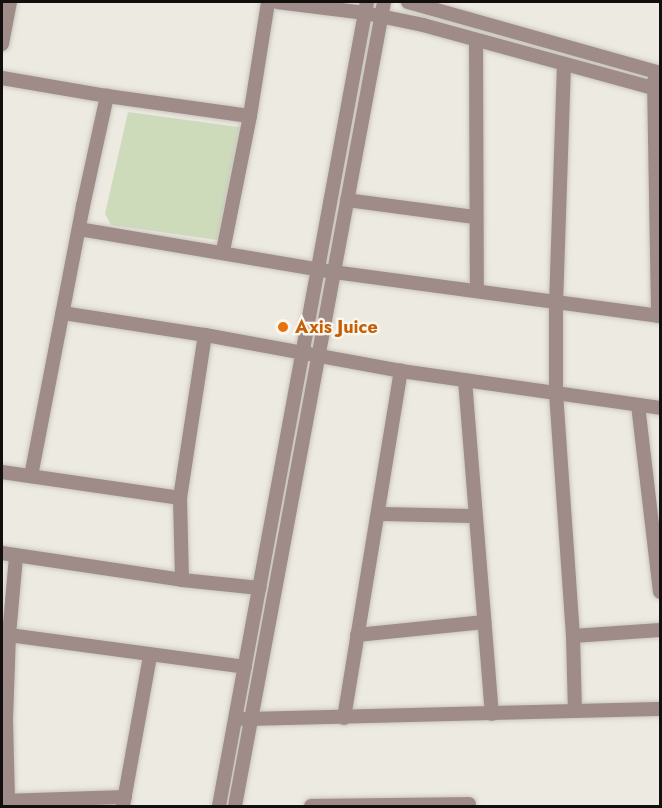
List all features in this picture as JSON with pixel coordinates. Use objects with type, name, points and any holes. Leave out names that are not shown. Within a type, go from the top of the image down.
[{"type":"street","points":[[2,44],[10,2]]},
{"type":"street","points":[[223,251],[250,116],[268,2]]},
{"type":"street","points":[[277,2],[366,7],[381,16],[657,89]]},
{"type":"street","points":[[236,807],[384,2]]},
{"type":"street","points":[[79,228],[223,251],[334,272],[556,300],[659,316],[658,73],[408,2]]},
{"type":"street","points":[[461,16],[464,2]]},
{"type":"street","points":[[219,807],[366,7]]},
{"type":"street","points":[[476,40],[477,290]]},
{"type":"street","points":[[564,64],[556,300],[556,393],[573,636],[575,711]]},
{"type":"street","points":[[2,78],[107,96],[250,116]]},
{"type":"street","points":[[31,476],[107,96]]},
{"type":"street","points":[[347,200],[475,217]]},
{"type":"street","points":[[63,314],[205,336],[401,372],[660,408]]},
{"type":"street","points":[[182,580],[180,498],[205,336]]},
{"type":"street","points":[[344,718],[401,372]]},
{"type":"street","points":[[465,380],[492,714]]},
{"type":"street","points":[[638,405],[660,592]]},
{"type":"street","points":[[2,472],[180,498]]},
{"type":"street","points":[[378,514],[475,516]]},
{"type":"street","points":[[2,553],[182,580],[260,588]]},
{"type":"street","points":[[16,556],[9,635],[5,801],[124,802],[150,656]]},
{"type":"street","points":[[357,635],[484,622]]},
{"type":"street","points":[[573,636],[660,630]]},
{"type":"street","points":[[9,635],[150,656],[245,667]]},
{"type":"street","points":[[235,720],[660,709]]},
{"type":"street","points":[[311,807],[470,804]]},
{"type":"green space","points":[[128,112],[246,128],[224,241],[111,225],[105,214]]},
{"type":"place","name":"Axis Juice","points":[[283,327]]}]
